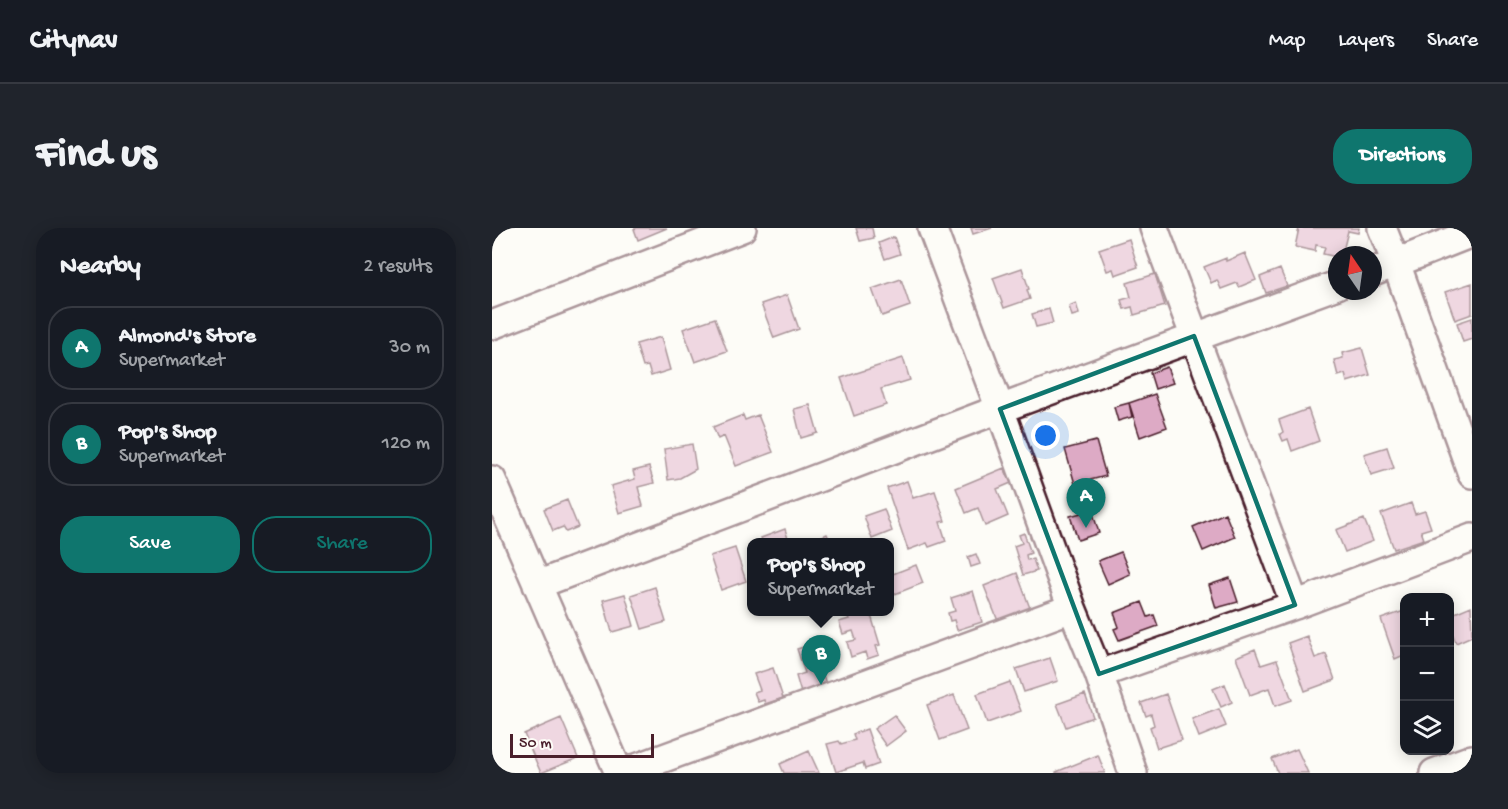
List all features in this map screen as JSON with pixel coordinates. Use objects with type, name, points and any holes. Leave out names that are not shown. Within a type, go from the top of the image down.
[{"type":"street","points":[[492,325],[742,228]]},
{"type":"street","points":[[932,228],[1072,608],[1099,674],[1133,773]]},
{"type":"street","points":[[1154,228],[1295,605]]},
{"type":"street","points":[[1382,228],[1384,267],[1472,474]]},
{"type":"street","points":[[1384,267],[1472,233]]},
{"type":"street","points":[[537,585],[1194,336],[1328,288]]},
{"type":"street","points":[[492,480],[500,519],[537,585],[621,773],[1072,608]]},
{"type":"street","points":[[1099,674],[1295,605],[1472,538]]},
{"type":"street","points":[[1434,773],[1472,759]]},
{"type":"highlighted area","points":[[1194,336],[1295,605],[1099,674],[1000,409]]},
{"type":"building","points":[[667,228],[638,240],[634,229]]},
{"type":"building","points":[[856,228],[872,228],[874,238],[860,241]]},
{"type":"building","points":[[971,228],[992,228],[973,234]]},
{"type":"building","points":[[1299,228],[1359,228],[1358,233],[1348,231],[1344,246],[1328,246],[1328,255],[1323,254],[1325,247],[1316,245],[1315,251],[1295,247]]},
{"type":"building","points":[[894,237],[900,254],[885,259],[879,243]]},
{"type":"building","points":[[1129,239],[1138,267],[1115,275],[1113,269],[1107,271],[1099,249]]},
{"type":"building","points":[[1245,253],[1256,280],[1239,287],[1237,283],[1221,289],[1217,280],[1211,283],[1204,267]]},
{"type":"building","points":[[1022,268],[1030,299],[1004,308],[993,278]]},
{"type":"building","points":[[1280,269],[1287,286],[1266,293],[1260,277]]},
{"type":"building","points":[[1155,274],[1165,306],[1134,315],[1132,307],[1124,309],[1121,300],[1131,297],[1127,283]]},
{"type":"building","points":[[901,279],[910,306],[882,316],[872,289]]},
{"type":"building","points":[[1472,283],[1472,314],[1455,320],[1445,292]]},
{"type":"building","points":[[787,295],[799,329],[774,338],[761,304]]},
{"type":"building","points":[[1076,303],[1079,314],[1072,316],[1069,306]]},
{"type":"building","points":[[1049,309],[1053,323],[1036,327],[1032,314]]},
{"type":"building","points":[[715,318],[727,351],[695,362],[683,329]]},
{"type":"building","points":[[1472,318],[1472,339],[1463,342],[1457,323]]},
{"type":"building","points":[[661,337],[670,370],[651,376],[648,366],[643,367],[636,344]]},
{"type":"building","points":[[1362,348],[1370,375],[1347,382],[1345,374],[1338,376],[1334,360],[1343,358],[1342,353]]},
{"type":"building","points":[[903,358],[910,380],[881,389],[886,405],[854,416],[841,378]]},
{"type":"building","points":[[1167,367],[1173,383],[1155,389],[1150,373]]},
{"type":"building","points":[[1155,394],[1167,427],[1140,437],[1129,403]]},
{"type":"building","points":[[1129,403],[1132,417],[1118,421],[1114,407]]},
{"type":"building","points":[[810,405],[818,433],[801,438],[794,409]]},
{"type":"building","points":[[1308,409],[1319,441],[1292,451],[1288,439],[1283,441],[1280,434],[1283,432],[1279,420]]},
{"type":"building","points":[[743,415],[745,420],[758,415],[773,452],[736,466],[724,436],[718,439],[713,427]]},
{"type":"building","points":[[1096,441],[1106,476],[1075,484],[1065,449]]},
{"type":"building","points":[[692,444],[696,469],[680,478],[668,480],[664,449]]},
{"type":"building","points":[[1387,447],[1394,468],[1371,475],[1364,454]]},
{"type":"building","points":[[649,467],[654,483],[638,487],[643,506],[619,513],[611,486],[635,479],[633,471]]},
{"type":"building","points":[[1004,468],[1011,483],[997,489],[1008,516],[985,526],[978,508],[966,513],[956,488]]},
{"type":"building","points":[[907,481],[913,498],[935,491],[945,521],[940,522],[946,541],[929,547],[927,543],[908,550],[887,488]]},
{"type":"building","points":[[567,500],[578,527],[566,532],[563,527],[553,531],[544,509]]},
{"type":"building","points":[[1411,503],[1415,514],[1425,511],[1431,528],[1421,531],[1424,539],[1394,549],[1381,514]]},
{"type":"building","points":[[884,509],[892,531],[872,538],[864,516]]},
{"type":"building","points":[[1092,510],[1099,533],[1078,540],[1070,516]]},
{"type":"building","points":[[1225,513],[1235,537],[1203,551],[1193,527]]},
{"type":"building","points":[[1364,519],[1373,541],[1345,552],[1336,530]]},
{"type":"building","points":[[785,529],[788,538],[761,538]]},
{"type":"building","points":[[1024,533],[1031,553],[1026,555],[1027,560],[1033,559],[1037,571],[1023,575],[1014,546],[1022,543],[1019,535]]},
{"type":"building","points":[[735,548],[746,581],[721,590],[710,556]]},
{"type":"building","points":[[1121,552],[1130,574],[1108,584],[1098,561]]},
{"type":"building","points":[[976,554],[980,564],[971,567],[968,557]]},
{"type":"building","points":[[916,565],[923,583],[894,594],[894,573]]},
{"type":"building","points":[[1017,573],[1030,608],[998,621],[984,586]]},
{"type":"building","points":[[1230,578],[1238,602],[1216,608],[1209,585]]},
{"type":"building","points":[[655,587],[666,622],[642,629],[631,595]]},
{"type":"building","points":[[973,591],[982,622],[957,630],[954,620],[950,621],[948,613],[955,611],[951,598]]},
{"type":"building","points":[[625,594],[634,626],[612,632],[603,600]]},
{"type":"building","points":[[1142,602],[1148,617],[1154,615],[1158,626],[1119,640],[1114,629],[1119,627],[1114,613]]},
{"type":"building","points":[[1471,606],[1472,636],[1456,643],[1454,638],[1454,613]]},
{"type":"building","points":[[1400,612],[1400,657],[1395,659],[1381,619]]},
{"type":"building","points":[[848,616],[871,616],[880,645],[876,646],[879,655],[867,659],[865,652],[851,657],[847,642],[856,640],[853,631],[843,634],[839,622],[849,619]]},
{"type":"building","points":[[1307,636],[1315,658],[1326,654],[1335,680],[1305,691],[1288,643]]},
{"type":"building","points":[[813,644],[826,684],[801,693],[796,676],[805,673],[797,649]]},
{"type":"building","points":[[1255,649],[1261,665],[1277,660],[1292,700],[1275,706],[1269,688],[1250,695],[1236,657]]},
{"type":"building","points":[[1050,658],[1058,681],[1024,692],[1016,669]]},
{"type":"building","points":[[773,668],[783,698],[765,704],[764,700],[758,702],[754,692],[760,690],[754,674]]},
{"type":"building","points":[[1010,682],[1021,711],[987,723],[977,694]]},
{"type":"building","points":[[1225,684],[1232,702],[1221,707],[1213,689]]},
{"type":"building","points":[[1085,694],[1093,717],[1066,727],[1057,704]]},
{"type":"building","points":[[1166,694],[1182,740],[1157,748],[1150,727],[1154,725],[1151,714],[1146,716],[1141,703]]},
{"type":"building","points":[[954,695],[967,730],[940,740],[927,705]]},
{"type":"building","points":[[1219,709],[1226,726],[1199,737],[1192,719]]},
{"type":"building","points":[[894,715],[906,731],[886,746],[874,729]]},
{"type":"building","points":[[561,718],[578,758],[541,773],[524,734]]},
{"type":"building","points":[[867,729],[879,764],[865,769],[863,763],[836,772],[827,744],[839,741],[841,744],[855,740],[853,734]]},
{"type":"building","points":[[1297,749],[1308,773],[1278,773],[1272,759]]},
{"type":"building","points":[[809,751],[819,773],[784,773],[780,764]]},
{"type":"building","points":[[1098,755],[1105,773],[1056,773],[1056,772]]},
{"type":"place","name":"Almond's Store","points":[[1086,528]]},
{"type":"place","name":"Pop's Shop","points":[[821,685]]}]
